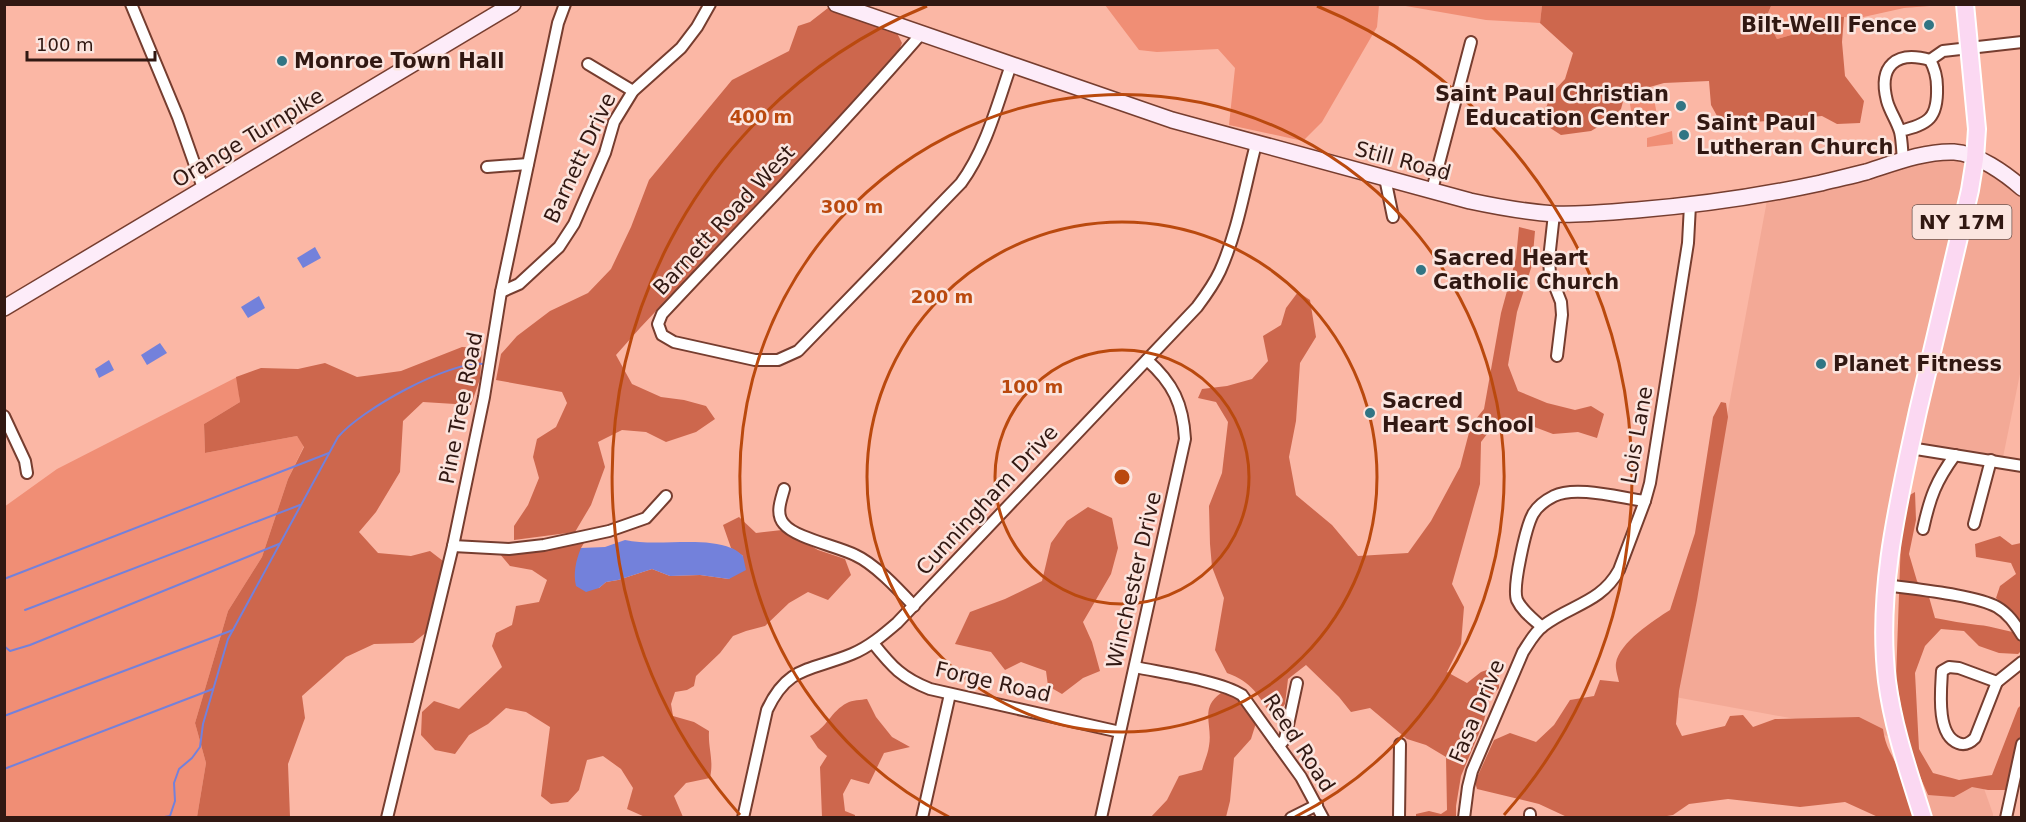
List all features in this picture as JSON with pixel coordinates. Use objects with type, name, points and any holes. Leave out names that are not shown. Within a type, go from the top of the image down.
[{"type":"main road","name":"Orange Turnpike","points":[[4,308],[513,4]]},
{"type":"main road","name":"Still Road","points":[[836,4],[1172,120],[1508,209],[1554,214],[1586,214],[1690,205],[1768,195],[1903,160],[1936,153],[1954,152],[1997,169],[2022,188]]},
{"type":"main road","name":"NY 17M","points":[[1923,818],[1893,714],[1887,681],[1884,627],[1886,585],[1910,448],[1970,190],[1975,159],[1977,129],[1965,4]]},
{"type":"street","points":[[131,4],[178,117],[203,188]]},
{"type":"street","name":"Pine Tree Road","points":[[387,818],[453,546],[484,397],[501,292],[558,23],[565,4]]},
{"type":"street","name":"Barnett Drive","points":[[501,292],[519,284],[559,247],[574,224],[605,153],[615,122],[633,91],[681,48],[697,27],[710,4]]},
{"type":"street","name":"Barnett Road West","points":[[921,34],[857,107],[662,314],[658,324],[662,335],[674,342],[755,360],[778,360],[798,351],[961,183],[973,167],[1011,65]]},
{"type":"street","points":[[1432,190],[1471,42]]},
{"type":"street","points":[[1930,60],[1942,51],[2022,42]]},
{"type":"street","points":[[1903,160],[1900,131],[1887,102],[1886,73],[1892,64],[1903,58],[1916,56],[1930,60]]},
{"type":"street","points":[[1900,131],[1914,128],[1930,118],[1936,111],[1937,77],[1930,60]]},
{"type":"street","points":[[588,64],[633,91]]},
{"type":"street","name":"Cunningham Drive","points":[[743,818],[767,710],[774,695],[785,681],[800,671],[853,654],[873,643],[897,623],[1197,307],[1220,271],[1232,237],[1256,144]]},
{"type":"street","points":[[488,167],[528,164]]},
{"type":"street","points":[[1385,178],[1393,217]]},
{"type":"street","name":"Lois Lane","points":[[1542,627],[1600,595],[1614,581],[1645,501],[1650,483],[1688,243],[1690,205]]},
{"type":"street","points":[[1554,214],[1549,259],[1550,274],[1561,302],[1562,315],[1557,356]]},
{"type":"street","name":"Winchester Drive","points":[[1101,818],[1185,438],[1179,400],[1169,384],[1147,360]]},
{"type":"street","points":[[4,416],[25,461],[27,473]]},
{"type":"street","points":[[1910,448],[2022,466]]},
{"type":"street","points":[[1923,529],[1934,487],[1940,474],[1955,455]]},
{"type":"street","points":[[1974,524],[1991,460]]},
{"type":"street","points":[[784,489],[779,511],[781,521],[786,526],[796,533],[857,555],[886,578],[914,606]]},
{"type":"street","points":[[1542,627],[1524,611],[1514,590],[1533,514],[1541,504],[1563,493],[1583,492],[1645,501]]},
{"type":"street","points":[[453,546],[509,549],[544,545],[609,531],[646,518],[666,496]]},
{"type":"street","points":[[1886,585],[1966,598],[1992,605],[2013,620],[2022,635]]},
{"type":"street","name":"Fasa Drive","points":[[1464,818],[1473,771],[1523,652],[1532,637],[1542,627]]},
{"type":"street","name":"Forge Road","points":[[873,643],[902,675],[930,689],[1120,732]]},
{"type":"street","points":[[1997,682],[1959,668],[1949,667],[1942,671],[1942,719],[1946,732],[1952,740],[1961,744],[1970,743],[1975,738],[1997,682],[2022,662]]},
{"type":"street","name":"Reed Road","points":[[1135,667],[1235,691],[1248,701],[1301,777],[1323,818]]},
{"type":"street","points":[[1279,746],[1285,739],[1297,683]]},
{"type":"street","points":[[922,818],[950,694]]},
{"type":"street","points":[[1399,818],[1400,744]]},
{"type":"street","points":[[2006,818],[2022,744]]},
{"type":"street","points":[[1291,818],[1317,805]]},
{"type":"shaded area","points":[[1105,5],[1379,5],[1377,27],[1322,122],[1303,141],[1229,125],[1235,68],[1218,49],[1157,52],[1139,50]]},
{"type":"shaded area","points":[[1400,5],[1542,5],[1540,23],[1486,20]]},
{"type":"shaded area","points":[[1542,5],[1768,5],[1771,6],[1766,18],[1777,39],[1805,31],[1828,16],[1844,17],[1842,42],[1845,76],[1864,101],[1860,123],[1837,124],[1822,116],[1722,125],[1711,105],[1709,81],[1664,83],[1625,94],[1621,109],[1608,121],[1591,131],[1561,135],[1541,122],[1551,94],[1565,79],[1573,53],[1540,23]]},
{"type":"shaded area","points":[[1768,5],[1942,5],[1904,8],[1859,18],[1828,16],[1805,31],[1777,39],[1766,18],[1771,6]]},
{"type":"shaded area","points":[[828,8],[896,31],[902,43],[897,55],[616,355],[632,384],[661,397],[706,406],[715,419],[696,432],[666,442],[646,432],[622,430],[598,442],[605,467],[591,505],[575,532],[514,540],[514,526],[528,505],[539,478],[533,457],[537,439],[556,427],[567,403],[562,392],[496,380],[501,354],[517,336],[550,311],[588,293],[611,269],[631,227],[649,180],[732,80],[789,51],[798,26],[810,22]]},
{"type":"shaded area","points":[[1653,93],[1658,121],[1647,124],[1633,122],[1629,98]]},
{"type":"shaded area","points":[[1672,131],[1673,144],[1647,147],[1647,138]]},
{"type":"shaded area","points":[[1954,152],[2021,188],[2021,369],[2002,462],[1911,448],[1886,585],[1899,738],[1675,697],[1768,195]]},
{"type":"shaded area","points":[[1519,227],[1535,231],[1532,265],[1517,312],[1508,365],[1518,391],[1547,403],[1575,410],[1591,406],[1604,414],[1597,438],[1578,432],[1553,434],[1524,423],[1496,422],[1481,442],[1480,484],[1452,584],[1464,607],[1461,644],[1447,672],[1467,683],[1481,672],[1498,666],[1499,688],[1489,698],[1484,721],[1461,776],[1456,817],[1416,817],[1416,814],[1429,811],[1441,814],[1447,810],[1446,757],[1426,745],[1407,739],[1370,708],[1351,712],[1306,665],[1288,679],[1285,704],[1274,719],[1249,686],[1227,673],[1215,650],[1224,598],[1212,567],[1209,506],[1222,473],[1228,422],[1216,402],[1198,398],[1202,389],[1227,386],[1252,379],[1268,361],[1263,336],[1281,325],[1286,308],[1298,292],[1310,300],[1316,337],[1300,363],[1296,421],[1289,457],[1296,495],[1332,525],[1358,556],[1408,553],[1431,521],[1460,467],[1471,425],[1484,409],[1501,313],[1516,258]]},
{"type":"shaded area","points":[[462,347],[482,348],[480,379],[471,405],[423,402],[403,421],[400,472],[376,512],[359,532],[378,553],[411,556],[430,551],[443,561],[428,631],[413,643],[374,644],[346,657],[302,696],[305,718],[288,764],[290,817],[197,817],[206,763],[195,723],[228,611],[262,557],[288,479],[304,447],[297,436],[205,453],[204,424],[240,402],[236,377],[261,368],[298,369],[325,363],[357,377],[401,371]]},
{"type":"shaded area","points":[[237,377],[240,402],[204,424],[205,453],[297,436],[304,446],[288,479],[262,557],[228,611],[195,723],[206,763],[197,817],[5,817],[4,507],[57,469]]},
{"type":"shaded area","points":[[1721,402],[1726,403],[1728,417],[1679,691],[1676,724],[1682,736],[1725,726],[1730,716],[1743,715],[1753,727],[1775,719],[1859,717],[1883,729],[1887,745],[1904,785],[1913,817],[1878,817],[1845,802],[1800,807],[1728,799],[1689,804],[1673,815],[1661,817],[1567,817],[1539,804],[1477,789],[1475,782],[1494,740],[1510,733],[1536,742],[1554,725],[1570,700],[1594,696],[1600,680],[1619,682],[1616,663],[1623,648],[1638,633],[1670,610],[1695,533],[1713,417]]},
{"type":"shaded area","points":[[1915,492],[1916,520],[1909,554],[1917,581],[1929,597],[1935,618],[2022,633],[2021,651],[2018,654],[1999,653],[1979,646],[1964,631],[1941,629],[1925,646],[1915,673],[1919,749],[1933,773],[1959,780],[1992,775],[2021,705],[2021,763],[2006,790],[1972,787],[1954,797],[1928,795],[1909,751],[1896,679],[1901,538],[1908,496]]},
{"type":"shaded area","points":[[1088,507],[1112,518],[1118,548],[1111,574],[1083,622],[1092,642],[1100,671],[1083,678],[1062,694],[1048,686],[1046,671],[1021,662],[1005,670],[991,652],[955,644],[970,612],[1005,599],[1042,581],[1051,543],[1067,521]]},
{"type":"shaded area","points":[[739,517],[756,533],[782,530],[818,550],[845,559],[851,575],[828,600],[808,592],[789,603],[765,626],[733,636],[720,653],[696,676],[694,686],[675,692],[671,704],[673,716],[694,722],[709,731],[711,760],[710,778],[686,783],[674,796],[683,817],[645,817],[627,809],[633,788],[621,769],[603,756],[587,760],[579,790],[568,802],[551,804],[541,796],[550,727],[526,712],[506,708],[488,724],[469,735],[455,754],[435,750],[421,735],[422,712],[434,701],[459,709],[502,667],[492,646],[496,633],[512,625],[516,606],[539,602],[547,580],[532,570],[510,566],[499,553],[587,538],[581,548],[599,588],[606,582],[652,569],[670,576],[700,575],[729,579],[743,556],[731,548],[723,525]]},
{"type":"shaded area","points":[[2000,536],[2012,545],[2021,543],[2021,630],[2013,614],[1996,598],[2000,586],[2016,574],[2011,563],[1976,557],[1975,544]]},
{"type":"shaded area","points":[[1221,693],[1244,700],[1256,723],[1251,739],[1234,758],[1230,801],[1226,817],[1150,818],[1167,800],[1179,776],[1202,770],[1210,738],[1208,717],[1210,705]]},
{"type":"shaded area","points":[[867,699],[876,717],[892,737],[910,747],[884,753],[869,784],[851,779],[843,794],[845,811],[855,817],[822,817],[820,767],[827,756],[810,736],[821,729],[842,706],[851,701]]},
{"type":"shaded area","points":[[1981,780],[1993,817],[1923,817],[1917,798]]},
{"type":"water","points":[[315,247],[321,258],[303,268],[297,258]]},
{"type":"water","points":[[259,296],[265,308],[248,318],[241,307]]},
{"type":"water","points":[[160,343],[167,353],[147,365],[141,355]]},
{"type":"water","points":[[109,360],[114,370],[99,378],[95,369]]},
{"type":"water","points":[[625,540],[651,543],[720,544],[734,549],[743,556],[746,570],[729,579],[700,575],[670,576],[652,569],[606,582],[599,588],[586,592],[576,586],[576,567],[581,548],[605,547]]},
{"type":"waterway","points":[[159,818],[170,816],[175,801],[174,783],[179,769],[192,758],[200,747],[203,724],[228,639],[338,437],[365,414],[406,389],[449,370],[483,364]]},
{"type":"waterway","points":[[4,579],[329,453]]},
{"type":"waterway","points":[[25,610],[300,505]]},
{"type":"waterway","points":[[4,646],[10,651],[30,645],[279,544]]},
{"type":"waterway","points":[[4,716],[233,630]]},
{"type":"waterway","points":[[4,769],[213,689]]},
{"type":"place","name":"Bilt-Well Fence","points":[[1929,25]]},
{"type":"place","name":"Monroe Town Hall","points":[[282,61]]},
{"type":"place","name":"Saint Paul Christian Education Center","points":[[1681,106]]},
{"type":"place","name":"Saint Paul Lutheran Church","points":[[1684,135]]},
{"type":"place","name":"Sacred Heart Catholic Church","points":[[1421,270]]},
{"type":"place","name":"Planet Fitness","points":[[1821,364]]},
{"type":"place","name":"Sacred Heart School","points":[[1370,413]]}]
